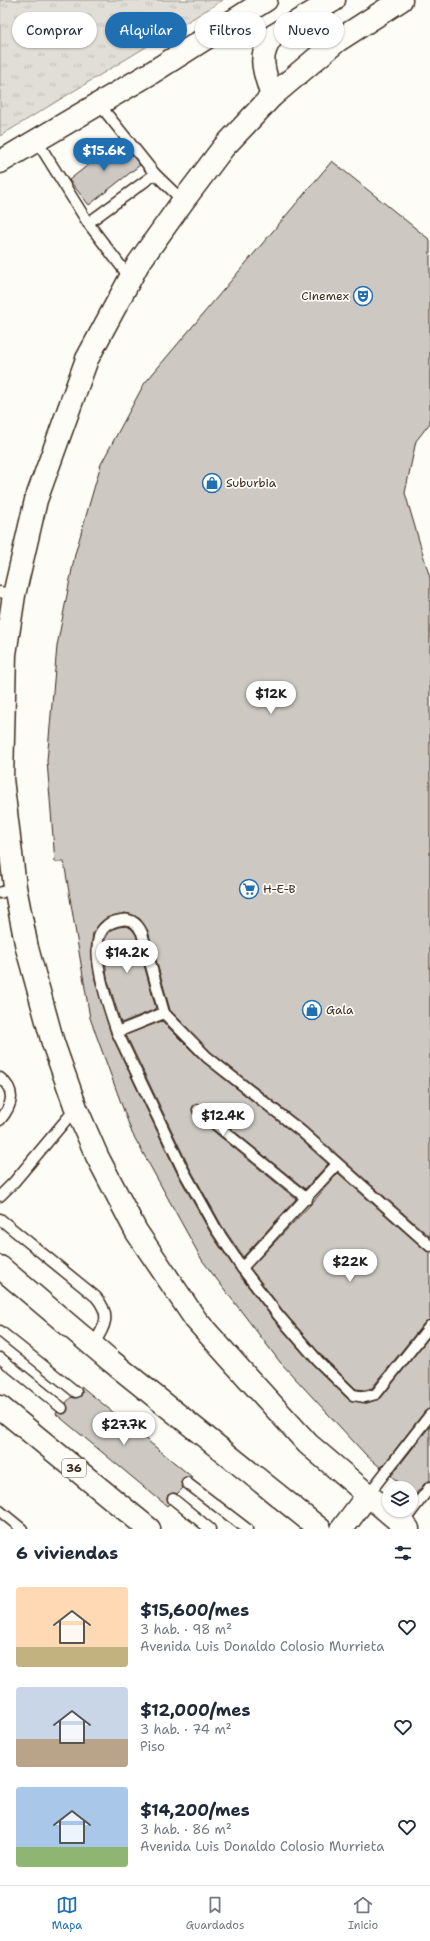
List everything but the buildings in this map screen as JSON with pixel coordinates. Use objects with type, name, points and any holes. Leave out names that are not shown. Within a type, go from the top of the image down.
[{"type":"main road","points":[[0,162],[99,104],[266,0]]},
{"type":"main road","points":[[272,96],[264,71],[263,56],[267,44],[273,36],[334,0]]},
{"type":"main road","points":[[401,0],[337,40],[272,96],[223,148],[138,264],[87,359],[36,500],[7,594],[2,779],[7,890],[27,948],[53,1043],[76,1108],[97,1156],[136,1231],[196,1320],[308,1444],[404,1527]]},
{"type":"main road","points":[[0,1267],[93,1345],[320,1529]]},
{"type":"main road","name":"36","points":[[0,1407],[149,1529]]},
{"type":"main road","points":[[342,1529],[368,1496]]},
{"type":"lane","points":[[99,104],[156,174],[183,201]]},
{"type":"lane","points":[[37,141],[88,223],[130,278]]},
{"type":"lane","points":[[88,223],[156,174]]},
{"type":"lane","points":[[430,1246],[301,1131],[207,1057],[164,1013],[139,925],[132,920],[123,919],[112,922],[103,928],[99,937],[98,949],[100,974],[118,1032],[182,1168],[216,1229],[242,1268],[279,1316],[318,1361],[353,1395],[365,1397],[376,1394],[430,1326]]},
{"type":"lane","points":[[118,1032],[164,1013]]},
{"type":"lane","points":[[0,1078],[5,1082],[11,1095],[9,1109],[0,1120]]},
{"type":"lane","points":[[0,1196],[14,1182],[76,1108]]},
{"type":"lane","points":[[198,1110],[307,1199]]},
{"type":"lane","points":[[242,1268],[307,1199],[337,1164]]},
{"type":"lane","points":[[0,1219],[96,1297],[104,1306],[105,1325],[93,1345]]},
{"type":"lane","points":[[0,1331],[76,1392]]},
{"type":"lane","points":[[0,1358],[62,1408]]},
{"type":"lane","points":[[368,1496],[430,1415]]},
{"type":"lane","points":[[187,1483],[247,1529]]},
{"type":"lane","points":[[404,1527],[430,1487]]},
{"type":"lane","points":[[173,1499],[210,1529]]},
{"type":"lane","points":[[0,1511],[22,1529]]},
{"type":"green space","points":[[0,0],[223,0],[203,12],[195,12],[195,17],[187,22],[187,12],[105,12],[105,48],[144,48],[0,136]]},
{"type":"place","name":"Cinemex","points":[[363,296]]},
{"type":"place","name":"Suburbia","points":[[212,483]]},
{"type":"place","name":"H-E-B","points":[[249,889]]},
{"type":"place","name":"Gala","points":[[312,1010]]}]
